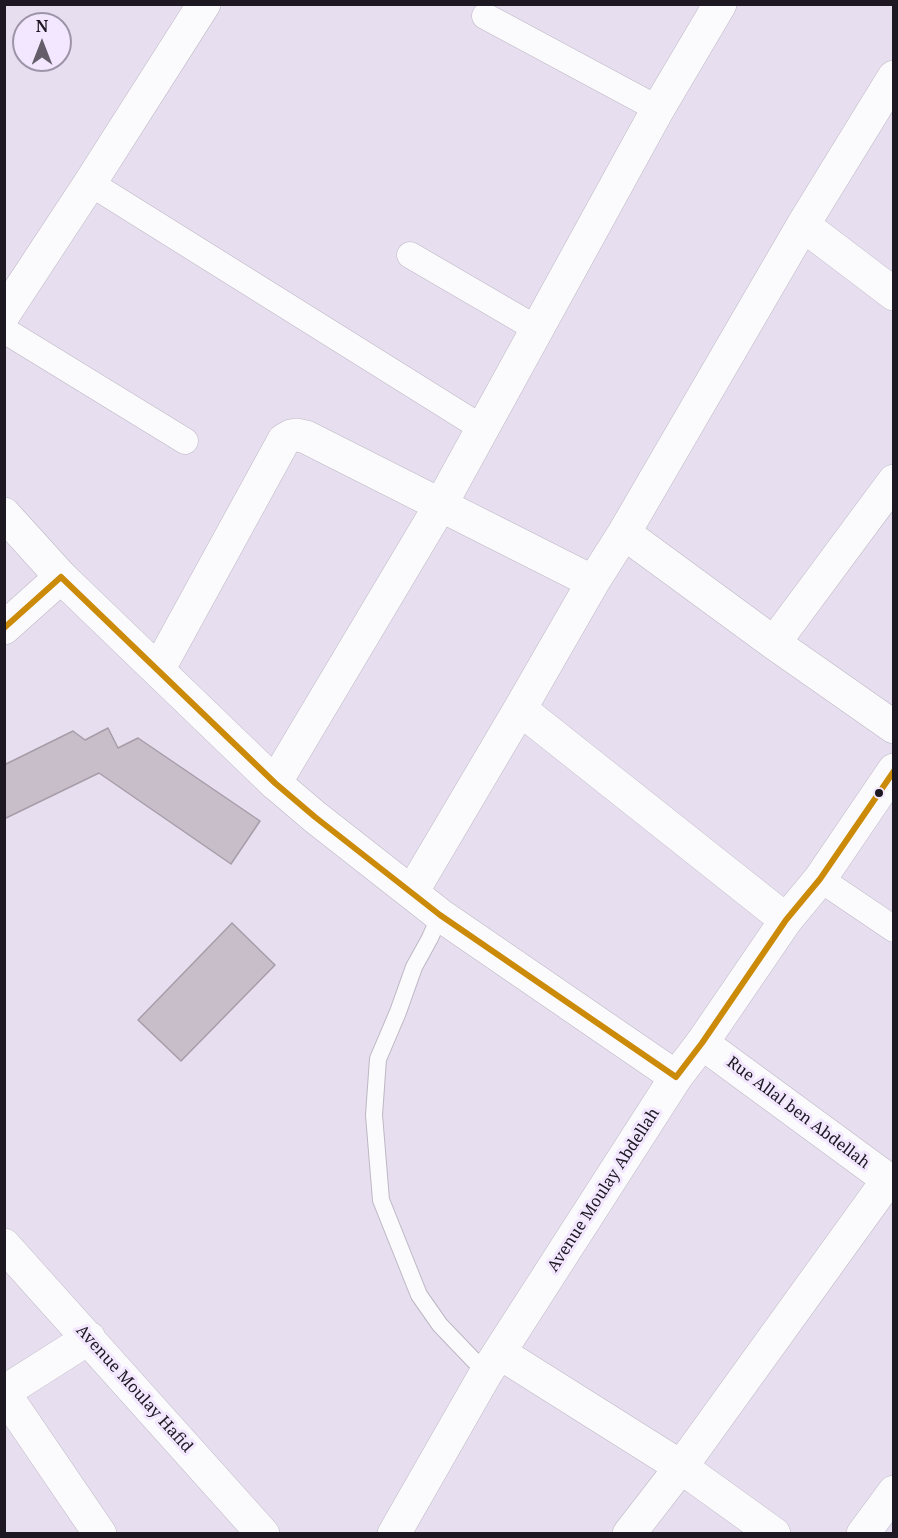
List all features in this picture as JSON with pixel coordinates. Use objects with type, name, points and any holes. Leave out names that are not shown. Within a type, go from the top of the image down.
[{"type":"street","points":[[4,314],[204,4]]},
{"type":"street","points":[[275,783],[441,506],[658,109],[720,4]]},
{"type":"street","points":[[485,16],[658,109]]},
{"type":"street","points":[[412,892],[803,225],[892,83]]},
{"type":"street","points":[[90,183],[482,428]]},
{"type":"street","points":[[803,225],[894,294]]},
{"type":"street","points":[[410,255],[537,329]]},
{"type":"street","points":[[4,330],[185,441]]},
{"type":"street","points":[[158,670],[284,440],[291,436],[306,437],[593,582]]},
{"type":"street","points":[[774,644],[893,483]]},
{"type":"street","points":[[4,514],[61,577],[275,783],[315,817],[441,915],[676,1077]]},
{"type":"street","points":[[624,533],[774,644],[894,727]]},
{"type":"street","points":[[4,628],[61,577]]},
{"type":"street","points":[[520,709],[786,920]]},
{"type":"street","name":"Avenue Moulay Abdellah","points":[[394,1533],[493,1363],[676,1077],[786,920],[820,879],[894,770]]},
{"type":"street","points":[[820,879],[894,929]]},
{"type":"street","name":"Rue Allal ben Abdellah","points":[[702,1042],[891,1182]]},
{"type":"street","points":[[629,1533],[681,1467],[891,1182]]},
{"type":"street","name":"Avenue Moulay Hafid","points":[[4,1245],[263,1533]]},
{"type":"street","points":[[89,1338],[4,1392],[100,1533]]},
{"type":"street","points":[[493,1363],[681,1467],[774,1533]]},
{"type":"street","points":[[863,1533],[894,1492]]},
{"type":"lane","points":[[441,915],[414,967],[378,1059],[374,1115],[381,1200],[419,1295],[441,1325],[493,1363]]},
{"type":"building","points":[[108,728],[118,748],[138,738],[260,821],[231,864],[99,773],[4,819],[4,765],[73,731],[85,740]]},
{"type":"building","points":[[232,923],[275,965],[181,1061],[138,1020]]},
{"type":"transit line","points":[[61,577],[275,783],[315,817],[440,915],[676,1077]]},
{"type":"transit line","points":[[4,628],[61,577]]},
{"type":"transit line","points":[[676,1077],[786,920],[820,879],[894,771]]}]
